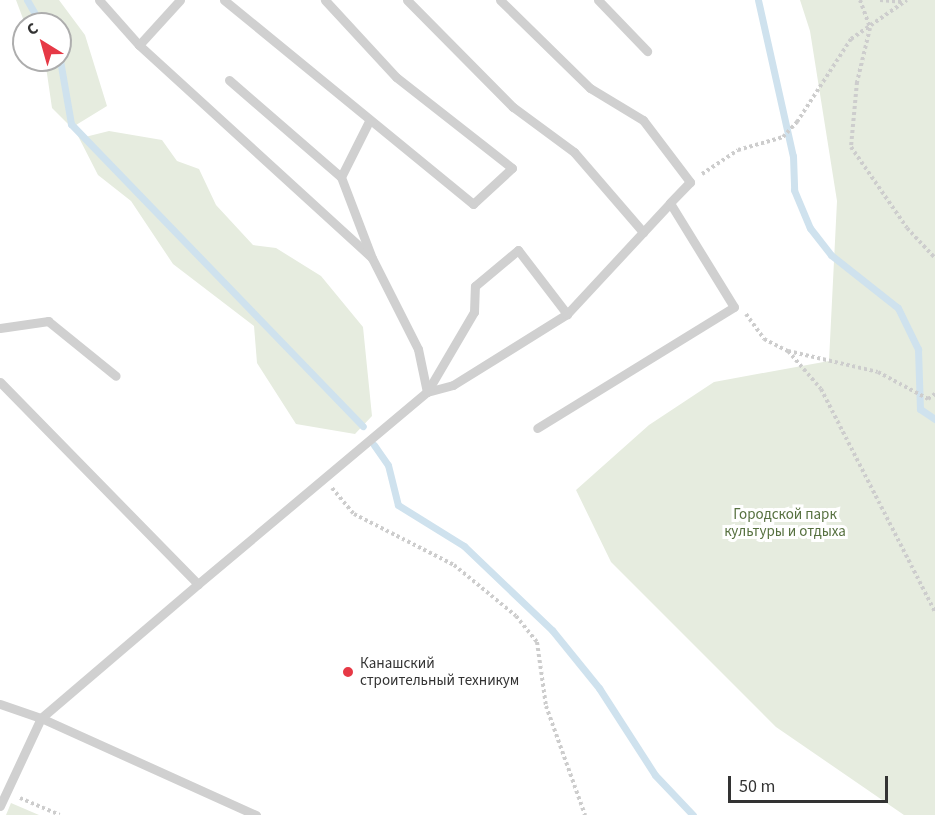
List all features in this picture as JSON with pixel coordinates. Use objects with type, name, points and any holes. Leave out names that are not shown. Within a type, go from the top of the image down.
[{"type":"lane","points":[[99,0],[139,45],[372,258]]},
{"type":"lane","points":[[139,45],[180,0]]},
{"type":"lane","points":[[224,0],[473,204],[512,168],[396,77],[326,0]]},
{"type":"lane","points":[[406,0],[513,107],[574,152],[643,232]]},
{"type":"lane","points":[[427,392],[453,385],[567,314],[690,182],[643,120],[590,88],[500,0]]},
{"type":"lane","points":[[598,0],[647,51]]},
{"type":"lane","points":[[229,80],[341,177],[372,258],[418,349],[427,392]]},
{"type":"lane","points":[[341,177],[369,121]]},
{"type":"lane","points":[[537,428],[734,307],[670,203]]},
{"type":"lane","points":[[0,806],[41,718],[427,392],[474,312],[475,286],[518,250],[567,314]]},
{"type":"lane","points":[[0,328],[48,321],[116,375]]},
{"type":"lane","points":[[0,382],[198,584]]},
{"type":"lane","points":[[0,704],[41,718],[256,815]]},
{"type":"path","points":[[860,0],[870,28],[856,82],[851,147],[907,228],[935,258]]},
{"type":"path","points":[[880,0],[906,1]]},
{"type":"path","points":[[690,182],[738,150],[783,137],[797,122],[851,39],[906,1]]},
{"type":"path","points":[[734,307],[743,309],[765,339],[788,351],[878,372],[928,399],[935,394]]},
{"type":"path","points":[[788,351],[821,389],[935,612]]},
{"type":"path","points":[[324,477],[354,514],[454,565],[516,616],[537,642],[546,706],[585,815]]},
{"type":"path","points":[[7,792],[60,815]]},
{"type":"green space","points":[[16,0],[59,0],[68,12],[20,12]]},
{"type":"green space","name":"Городской парк культуры и отдыха","points":[[800,0],[935,0],[935,815],[904,815],[776,727],[611,562],[576,490],[649,425],[714,382],[829,361],[837,201],[810,31]]},
{"type":"green space","points":[[72,18],[85,35],[107,106],[76,125],[85,137],[109,131],[162,140],[177,161],[199,169],[216,205],[253,245],[276,248],[321,276],[363,327],[372,416],[355,434],[296,424],[257,363],[254,326],[173,264],[131,201],[98,175],[76,132],[52,108],[47,72],[72,72]]},
{"type":"green space","points":[[11,803],[39,815],[6,815]]},
{"type":"waterway","points":[[27,0],[34,12]]},
{"type":"waterway","points":[[758,0],[793,156],[794,190],[810,228],[831,255],[898,308],[918,349],[920,409],[935,419]]},
{"type":"waterway","points":[[62,72],[71,124],[363,426]]},
{"type":"waterway","points":[[374,445],[388,465],[398,505],[464,546],[552,630],[599,688],[655,775],[693,815]]},
{"type":"place","name":"Канашский строительный техникум","points":[[348,672]]}]
